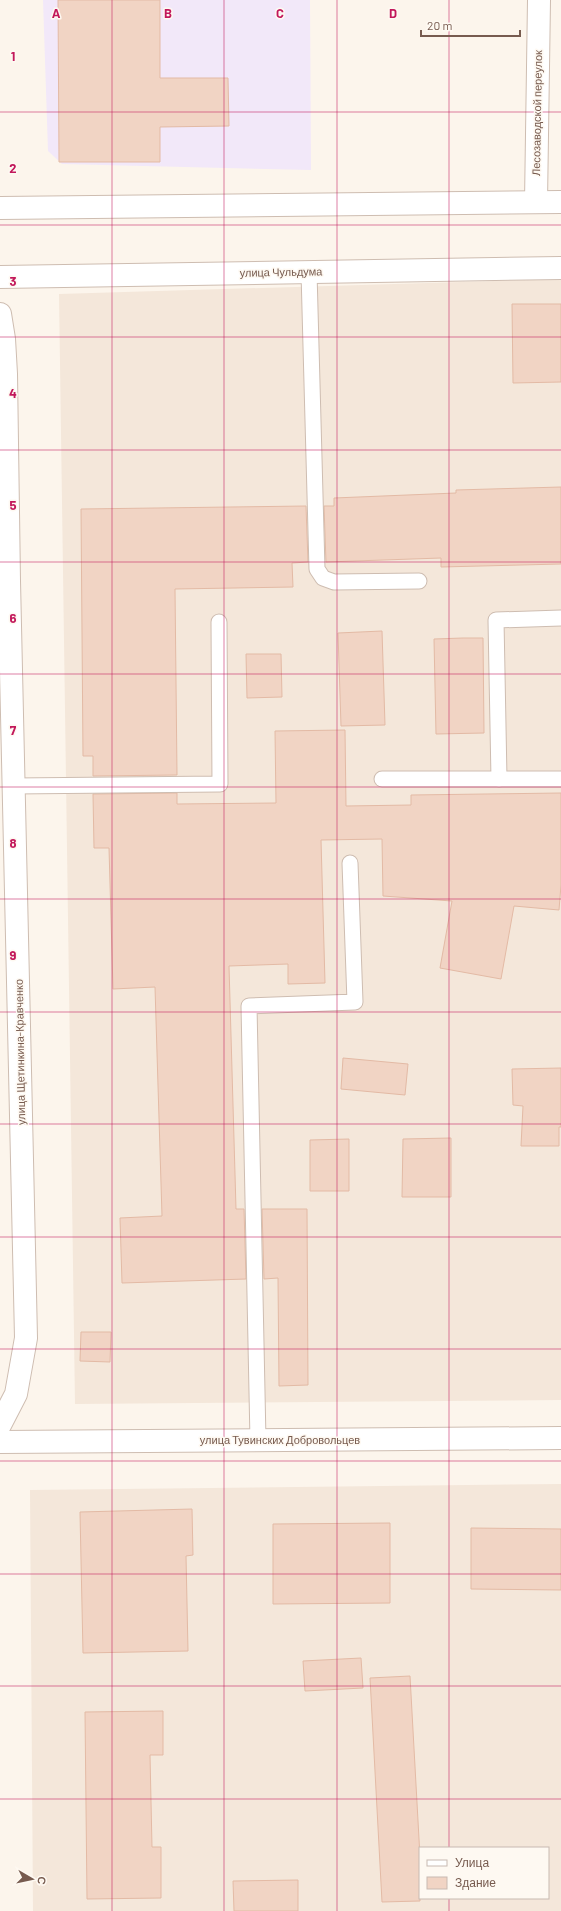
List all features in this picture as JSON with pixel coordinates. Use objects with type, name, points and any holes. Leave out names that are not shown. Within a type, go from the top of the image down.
[{"type":"street","name":"Лесозаводской переулок","points":[[536,202],[539,0]]},
{"type":"street","points":[[0,208],[561,202]]},
{"type":"street","name":"улица Чульдума","points":[[0,277],[561,268]]},
{"type":"street","name":"улица Щетинкина-Кравченко","points":[[0,314],[4,339],[6,374],[4,581],[14,786],[26,1338],[16,1394],[0,1425]]},
{"type":"street","name":"улица Тувинских Добровольцев","points":[[0,1442],[561,1438]]},
{"type":"lane","points":[[309,272],[316,570],[323,578],[334,582],[419,581]]},
{"type":"lane","points":[[499,778],[496,620],[561,618]]},
{"type":"lane","points":[[14,786],[220,784],[219,622]]},
{"type":"lane","points":[[382,779],[561,779]]},
{"type":"lane","points":[[258,1440],[248,1006],[355,1002],[350,863]]},
{"type":"shaded area","points":[[43,0],[310,0],[311,170],[62,164],[48,151]]},
{"type":"shaded area","points":[[561,279],[561,1400],[75,1404],[59,294]]},
{"type":"shaded area","points":[[561,1484],[561,1911],[33,1911],[30,1490]]},
{"type":"building","points":[[58,0],[160,0],[160,78],[228,78],[229,126],[160,127],[160,162],[59,162]]},
{"type":"building","points":[[512,304],[561,304],[561,382],[513,383]]},
{"type":"building","points":[[561,487],[561,564],[441,567],[441,558],[326,562],[324,506],[334,506],[334,498],[456,493],[456,490]]},
{"type":"building","points":[[306,506],[308,562],[292,563],[293,587],[175,589],[177,775],[93,776],[93,756],[83,756],[81,509]]},
{"type":"building","points":[[382,631],[385,725],[341,726],[338,633]]},
{"type":"building","points":[[483,638],[484,733],[436,734],[434,639]]},
{"type":"building","points":[[246,654],[281,654],[282,697],[247,698]]},
{"type":"building","points":[[345,730],[346,806],[411,805],[411,795],[561,793],[561,885],[559,910],[514,906],[501,979],[440,968],[452,901],[383,896],[382,839],[321,840],[325,983],[288,984],[288,964],[229,966],[236,1209],[244,1209],[246,1279],[122,1283],[120,1218],[162,1216],[155,987],[113,989],[109,848],[94,848],[93,794],[177,793],[177,804],[276,803],[275,731]]},
{"type":"building","points":[[343,1058],[408,1064],[405,1095],[341,1089]]},
{"type":"building","points":[[561,1068],[561,1127],[559,1127],[559,1146],[521,1146],[523,1106],[513,1105],[512,1069]]},
{"type":"building","points":[[451,1138],[451,1197],[402,1197],[403,1139]]},
{"type":"building","points":[[349,1139],[349,1191],[310,1191],[310,1140]]},
{"type":"building","points":[[262,1209],[307,1209],[308,1385],[279,1386],[278,1278],[264,1279]]},
{"type":"building","points":[[81,1332],[111,1332],[110,1362],[80,1361]]},
{"type":"building","points":[[192,1509],[193,1555],[186,1556],[188,1651],[83,1653],[80,1512]]},
{"type":"building","points":[[390,1523],[390,1603],[273,1604],[273,1524]]},
{"type":"building","points":[[471,1528],[561,1529],[561,1590],[471,1589]]},
{"type":"building","points":[[361,1658],[363,1688],[305,1691],[303,1661]]},
{"type":"building","points":[[410,1676],[419,1847],[420,1901],[382,1902],[370,1678]]},
{"type":"building","points":[[163,1711],[163,1755],[150,1755],[152,1847],[161,1847],[161,1898],[87,1899],[85,1712]]},
{"type":"building","points":[[298,1880],[298,1911],[234,1911],[233,1881]]}]
